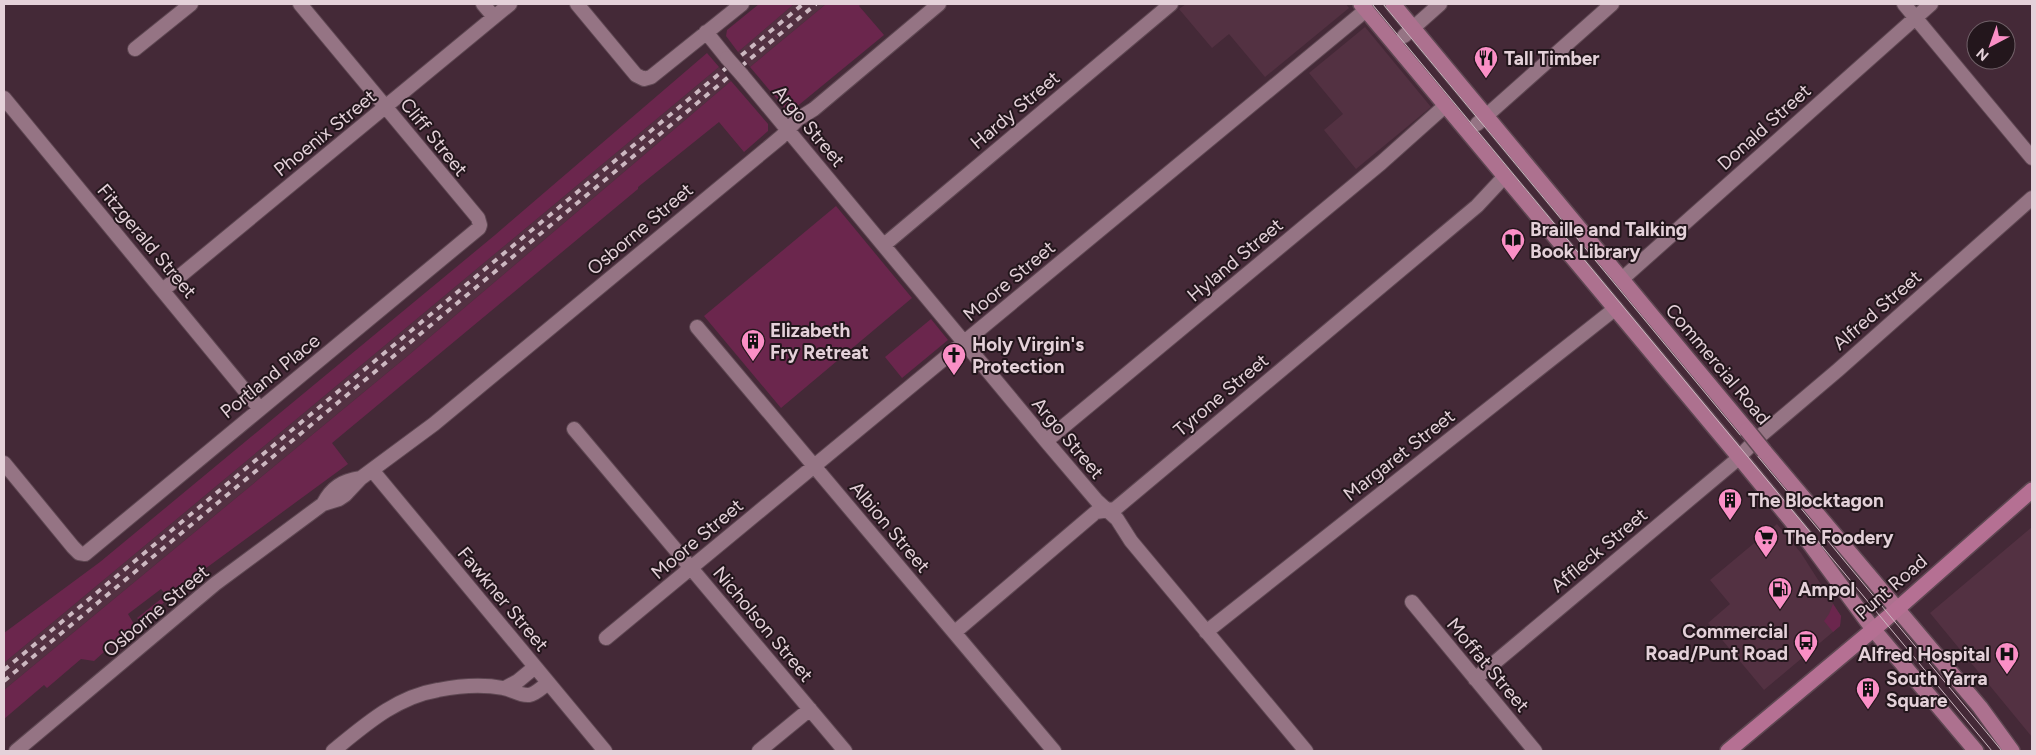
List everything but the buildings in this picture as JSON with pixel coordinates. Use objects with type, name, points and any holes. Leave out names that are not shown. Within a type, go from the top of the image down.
[{"type":"highway","name":"Punt Road","points":[[1728,751],[1898,608],[2032,490]]},
{"type":"main road","name":"Commercial Road","points":[[1393,4],[1408,32],[1481,120],[1622,278],[1764,451],[1980,707],[1997,733],[2012,751]]},
{"type":"main road","points":[[1363,7],[1616,308],[1743,454],[1873,629],[1976,751]]},
{"type":"street","points":[[135,49],[191,4]]},
{"type":"street","name":"Cliff Street","points":[[300,4],[478,218],[480,225]]},
{"type":"street","points":[[483,4],[494,17]]},
{"type":"street","name":"Phoenix Street","points":[[163,290],[510,4]]},
{"type":"street","points":[[577,4],[636,75],[644,79],[650,77],[742,4]]},
{"type":"street","name":"Osborne Street","points":[[16,751],[215,584],[323,504],[328,495],[339,484],[366,474],[434,424],[939,4]]},
{"type":"street","name":"Hardy Street","points":[[884,245],[1171,4]]},
{"type":"street","points":[[1408,32],[1440,4]]},
{"type":"street","points":[[1481,120],[1612,4]]},
{"type":"street","points":[[1904,4],[2032,158]]},
{"type":"street","name":"Donald Street","points":[[1622,278],[1931,4]]},
{"type":"street","name":"Moore Street","points":[[606,638],[964,343],[1363,7]]},
{"type":"street","name":"Argo Street","points":[[706,32],[1046,441],[1097,501],[1117,519],[1131,541],[1306,751]]},
{"type":"street","name":"Fitzgerald Street","points":[[4,98],[260,409]]},
{"type":"street","name":"Hyland Street","points":[[1046,441],[1381,163],[1446,105]]},
{"type":"street","name":"Tyrone Street","points":[[955,632],[1095,513],[1115,509],[1477,206],[1505,176]]},
{"type":"street","name":"Alfred Street","points":[[1743,454],[2032,198]]},
{"type":"street","name":"Portland Place","points":[[4,463],[73,547],[82,554],[91,549],[473,234],[480,225]]},
{"type":"street","name":"Margaret Street","points":[[1206,632],[1616,308]]},
{"type":"street","name":"Albion Street","points":[[697,327],[1054,751]]},
{"type":"street","name":"Nicholson Street","points":[[574,428],[845,751]]},
{"type":"street","name":"Affleck Street","points":[[1475,679],[1743,454]]},
{"type":"street","name":"Fawkner Street","points":[[366,474],[548,682],[605,751]]},
{"type":"street","name":"Moffat Street","points":[[1412,602],[1536,751]]},
{"type":"street","points":[[505,688],[518,681],[535,667]]},
{"type":"street","points":[[333,751],[394,704],[415,696],[460,687],[505,688],[520,695],[531,695],[548,682]]},
{"type":"street","points":[[759,751],[810,709]]},
{"type":"shaded area","points":[[759,4],[794,4],[738,52],[726,36],[727,30]]},
{"type":"shaded area","points":[[794,4],[826,4],[750,67],[738,52]]},
{"type":"shaded area","points":[[826,4],[861,4],[859,6],[884,35],[789,113],[750,67]]},
{"type":"shaded area","points":[[1186,4],[1346,4],[1349,8],[1265,77],[1229,34],[1212,48],[1179,9]]},
{"type":"shaded area","points":[[1365,27],[1431,107],[1356,169],[1324,130],[1343,114],[1309,73]]},
{"type":"shaded area","points":[[707,53],[719,67],[4,663],[4,633],[100,562],[495,235]]},
{"type":"shaded area","points":[[719,67],[731,81],[410,354],[4,690],[4,663]]},
{"type":"shaded area","points":[[731,81],[768,124],[768,131],[744,152],[719,122],[638,187],[638,189],[332,443],[348,464],[198,574],[143,620],[138,619],[166,595],[161,589],[128,614],[134,624],[133,628],[111,646],[108,644],[102,649],[104,652],[94,661],[81,659],[47,688],[44,685],[4,719],[4,690],[410,354]]},
{"type":"shaded area","points":[[836,206],[912,298],[781,408],[704,316]]},
{"type":"shaded area","points":[[931,319],[948,340],[902,378],[885,357]]},
{"type":"shaded area","name":"Ampol","points":[[1777,524],[1801,553],[1841,616],[1840,626],[1764,690],[1708,623],[1730,604],[1710,580]]},
{"type":"shaded area","name":"Alfred Hospital","points":[[2032,527],[2032,737],[1930,613]]},
{"type":"shaded area","points":[[1833,604],[1841,616],[1840,626],[1833,632],[1824,621]]},
{"type":"tram line","points":[[1372,4],[1992,751]]},
{"type":"tram line","points":[[1383,4],[2002,751]]},
{"type":"railway","points":[[4,670],[803,4]]},
{"type":"railway","points":[[4,681],[816,4]]},
{"type":"place","name":"Tall Timber","points":[[1486,79]]},
{"type":"place","name":"Braille and Talking Book Library","points":[[1513,261]]},
{"type":"place","name":"Elizabeth Fry Retreat","points":[[753,362]]},
{"type":"place","name":"Holy Virgin's Protection","points":[[954,376]]},
{"type":"place","name":"The Blocktagon","points":[[1730,521]]},
{"type":"place","name":"The Foodery","points":[[1766,558]]},
{"type":"place","name":"Ampol","points":[[1780,610]]},
{"type":"place","name":"Commercial Road/Punt Road","points":[[1806,663]]},
{"type":"place","name":"Alfred Hospital","points":[[2007,675]]},
{"type":"place","name":"South Yarra Square","points":[[1868,710]]}]
